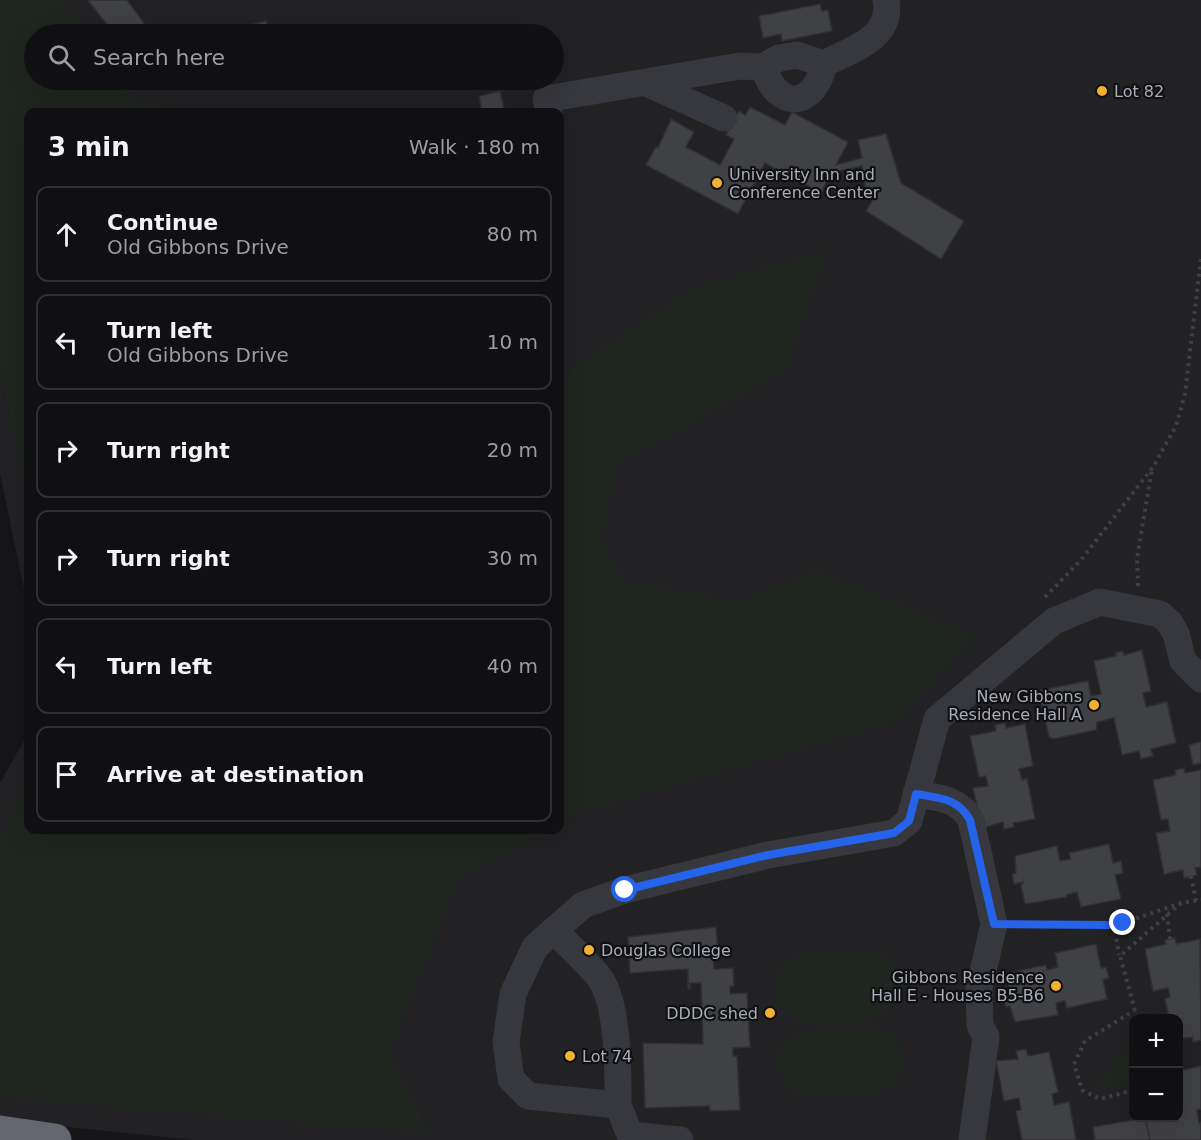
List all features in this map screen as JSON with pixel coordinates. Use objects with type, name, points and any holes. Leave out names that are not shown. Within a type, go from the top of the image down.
[{"type":"highway","points":[[0,1132],[55,1140]]},
{"type":"street","points":[[548,108],[546,99],[646,84],[740,66],[763,67],[779,58],[796,55],[824,64],[863,45],[879,32],[888,13],[886,0]]},
{"type":"street","points":[[763,67],[777,92],[789,98],[802,98],[812,93],[818,85],[824,64]]},
{"type":"street","points":[[646,84],[724,118]]},
{"type":"street","points":[[618,1105],[528,1096],[511,1079],[506,1042],[513,994],[535,947],[583,904],[625,890],[768,855],[894,833],[909,821],[937,719],[1009,656],[1054,621],[1100,602],[1140,608],[1160,614],[1170,623],[1183,661],[1201,679]]},
{"type":"street","points":[[916,794],[953,801],[965,810],[970,820],[994,924],[979,988],[980,1025],[986,1036],[972,1140]]},
{"type":"street","points":[[554,930],[601,979],[613,1015],[619,1055],[618,1105],[630,1135],[680,1140]]},
{"type":"path","points":[[1040,602],[1082,560],[1153,468],[1176,426],[1185,394],[1201,258]]},
{"type":"path","points":[[1140,608],[1137,558],[1153,468]]},
{"type":"path","points":[[994,924],[1114,924],[1180,903],[1199,900],[1191,876]]},
{"type":"path","points":[[1120,956],[1180,903]]},
{"type":"path","points":[[1167,913],[1170,939]]},
{"type":"path","points":[[1114,924],[1136,1014]]},
{"type":"path","points":[[1129,1091],[1100,1099],[1082,1090],[1074,1064],[1085,1041],[1135,1010]]},
{"type":"shaded area","points":[[0,0],[1201,0],[1201,1140],[194,1140],[0,1120],[0,783],[24,741],[24,834],[564,834],[564,108],[24,108],[24,589],[0,474]]},
{"type":"shaded area","points":[[0,0],[59,0],[77,24],[24,24],[24,90],[127,90],[139,105],[211,108],[24,108],[24,484],[0,371]]},
{"type":"shaded area","points":[[826,252],[785,370],[617,464],[600,539],[625,582],[739,602],[817,571],[974,636],[899,720],[583,811],[564,821],[564,375],[695,288]]},
{"type":"shaded area","points":[[24,789],[24,834],[540,834],[459,876],[388,1053],[430,1133],[0,1097],[0,835]]},
{"type":"shaded area","points":[[868,951],[892,963],[898,972],[900,982],[893,1004],[872,1020],[798,1023],[779,1001],[777,984],[781,971],[789,962],[813,952]]},
{"type":"shaded area","points":[[829,1028],[874,1028],[895,1040],[900,1049],[901,1069],[888,1086],[876,1092],[804,1093],[792,1088],[782,1075],[779,1068],[779,1052],[786,1041],[798,1034]]},
{"type":"shaded area","points":[[1123,1046],[1129,1056],[1128,1082],[1115,1090],[1106,1090],[1096,1085]]},
{"type":"building","points":[[88,0],[127,0],[144,23],[143,24],[106,24]]},
{"type":"building","points":[[820,4],[822,11],[828,10],[832,31],[782,41],[781,34],[763,38],[759,16]]},
{"type":"building","points":[[500,91],[504,108],[481,108],[479,96]]},
{"type":"building","name":"University Inn and Conference Center","points":[[750,107],[785,125],[792,112],[848,142],[836,165],[862,158],[858,140],[886,134],[901,183],[964,221],[941,259],[866,211],[872,197],[867,198],[862,166],[831,173],[821,193],[765,163],[738,214],[646,165],[656,147],[658,148],[671,119],[694,132],[686,147],[720,165],[734,139],[726,135],[739,111],[745,115]]},
{"type":"building","name":"New Gibbons Residence Hall A","points":[[1142,650],[1151,691],[1143,693],[1146,707],[1167,702],[1176,743],[1151,749],[1153,756],[1141,759],[1139,751],[1122,755],[1114,718],[1097,722],[1096,730],[1053,739],[1049,737],[1039,693],[1041,690],[1088,681],[1091,696],[1101,694],[1094,661],[1116,656],[1115,653],[1123,651],[1124,655]]},
{"type":"building","points":[[1005,723],[1006,728],[1025,724],[1033,766],[1019,769],[1022,780],[1027,778],[1035,819],[1013,823],[1014,827],[1004,829],[1003,822],[982,828],[973,788],[988,786],[986,776],[979,777],[970,736],[996,731],[995,725]]},
{"type":"building","points":[[1201,742],[1201,763],[1193,765],[1189,745]]},
{"type":"building","points":[[1184,768],[1185,773],[1201,770],[1201,867],[1195,868],[1197,875],[1184,878],[1183,870],[1164,874],[1156,833],[1170,831],[1168,819],[1161,820],[1153,780],[1176,775],[1175,770]]},
{"type":"building","points":[[1109,844],[1113,863],[1121,861],[1123,873],[1115,875],[1121,899],[1081,907],[1077,892],[1066,895],[1067,897],[1025,904],[1021,886],[1023,882],[1014,884],[1012,874],[1016,873],[1015,856],[1057,846],[1060,861],[1071,859],[1069,853]]},
{"type":"building","points":[[716,927],[718,954],[713,954],[714,969],[733,968],[734,986],[730,986],[730,994],[747,993],[750,1047],[733,1048],[733,1056],[737,1056],[740,1110],[710,1111],[709,1106],[645,1108],[643,1043],[703,1044],[701,983],[689,983],[691,989],[688,988],[688,969],[630,973],[628,937]]},
{"type":"building","points":[[1175,938],[1176,944],[1200,939],[1201,1040],[1193,1042],[1192,1037],[1183,1038],[1183,1014],[1168,1014],[1165,999],[1170,997],[1168,988],[1153,991],[1145,949],[1166,944],[1165,940]]},
{"type":"building","name":"Gibbons Residence Hall E - Houses B5-B6","points":[[1096,944],[1101,968],[1106,967],[1109,978],[1103,980],[1107,999],[1067,1008],[1065,1001],[1056,1003],[1058,1015],[1015,1022],[1010,1006],[1006,1007],[1003,997],[1012,995],[1005,974],[1046,965],[1047,970],[1058,967],[1055,953]]},
{"type":"building","name":"DDDC shed","points":[[774,1009],[774,1017],[766,1018],[766,1010]]},
{"type":"building","points":[[1026,1049],[1028,1056],[1049,1052],[1058,1092],[1052,1094],[1054,1105],[1069,1102],[1076,1140],[1022,1140],[1016,1111],[1021,1110],[1019,1098],[1004,1101],[996,1061],[1018,1059],[1016,1051]]},
{"type":"building","points":[[1201,1066],[1201,1109],[1197,1110],[1199,1123],[1201,1122],[1201,1140],[1150,1140],[1146,1122],[1183,1122],[1183,1070]]},
{"type":"building","points":[[1129,1121],[1146,1122],[1150,1140],[1095,1140],[1093,1127]]},
{"type":"place","name":"Lot 82","points":[[1102,91]]},
{"type":"place","name":"University Inn and Conference Center","points":[[717,183]]},
{"type":"place","name":"New Gibbons Residence Hall A","points":[[1094,705]]},
{"type":"place","name":"Douglas College","points":[[589,950]]},
{"type":"place","name":"Gibbons Residence Hall E - Houses B5-B6","points":[[1056,986]]},
{"type":"place","name":"DDDC shed","points":[[770,1013]]},
{"type":"place","name":"Lot 74","points":[[570,1056]]},
{"type":"route","points":[[625,890],[768,855],[894,833],[909,821],[916,794],[953,801],[965,810],[970,820],[994,924],[1108,925],[1123,923]]}]
